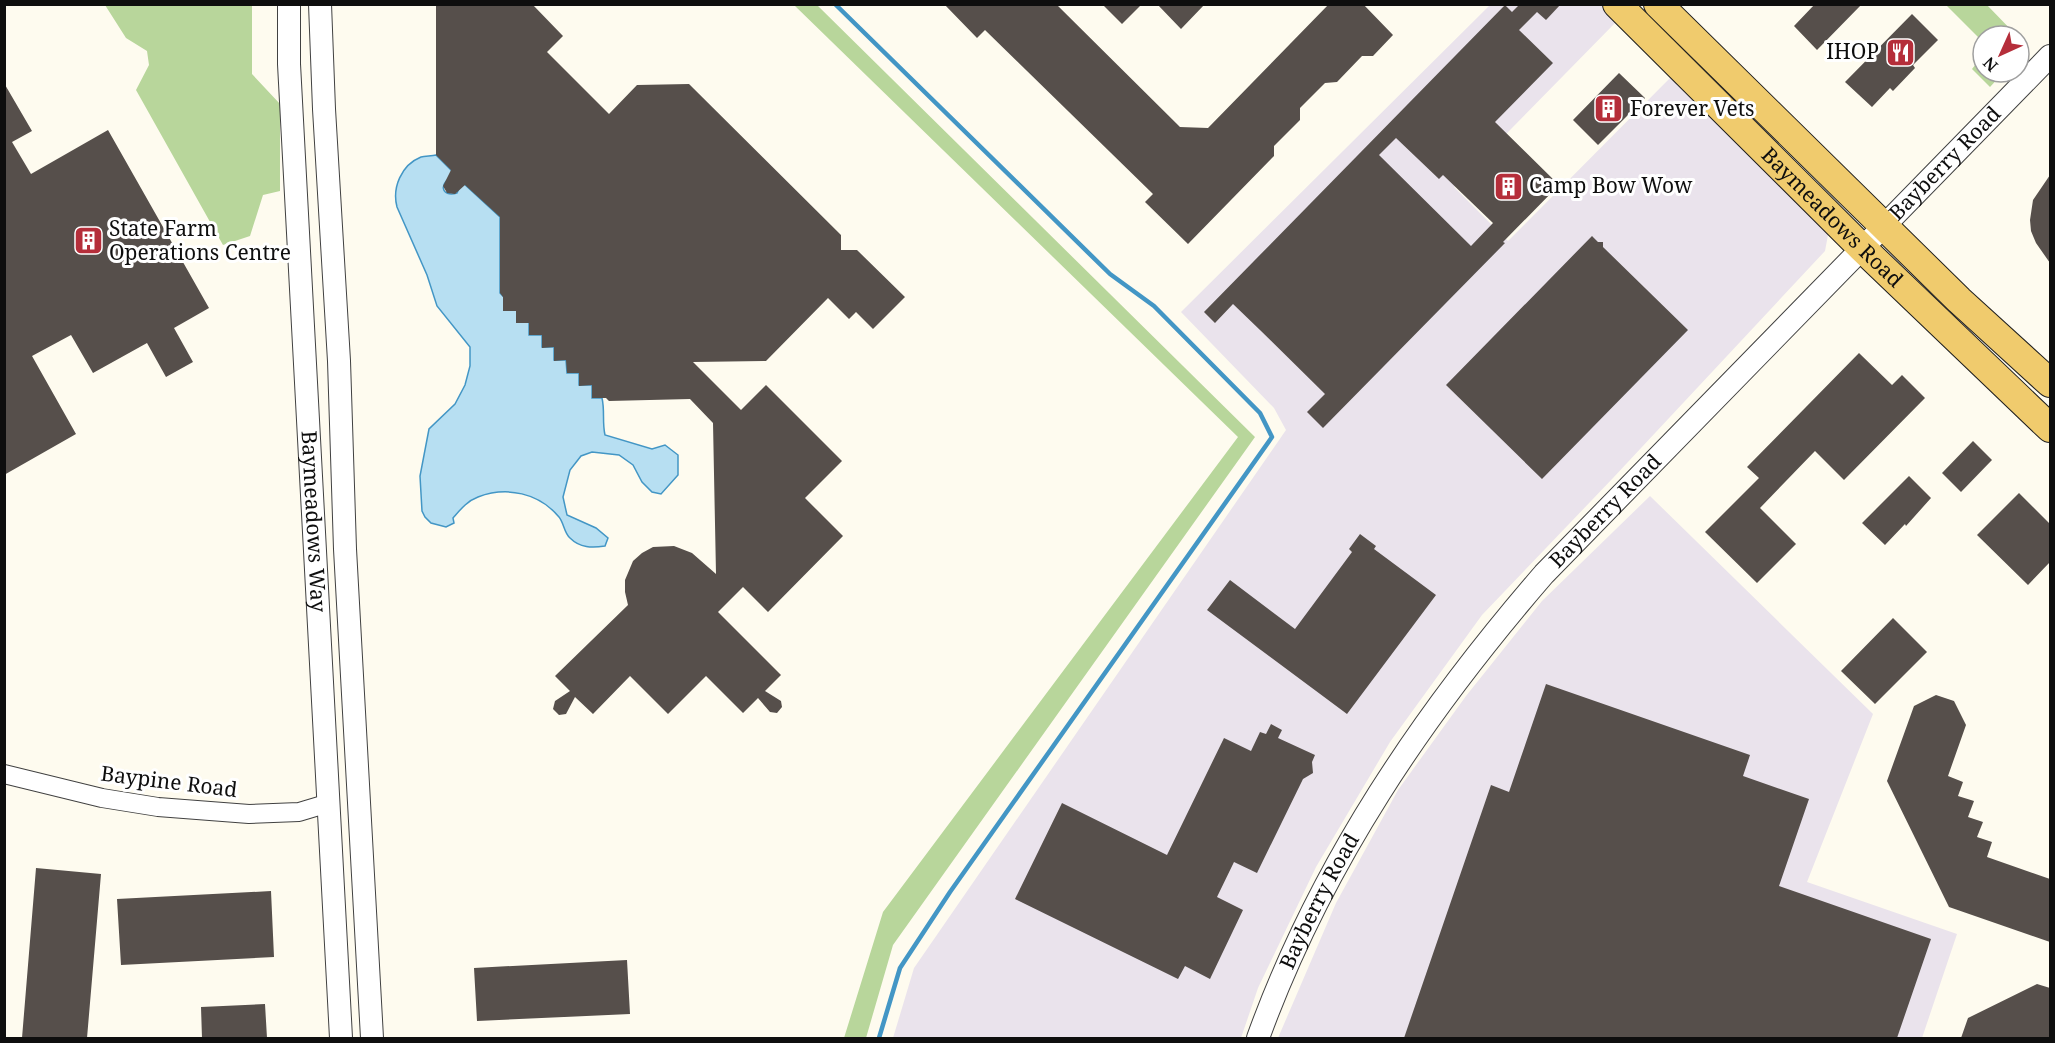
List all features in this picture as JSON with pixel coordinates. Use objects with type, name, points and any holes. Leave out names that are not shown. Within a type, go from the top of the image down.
[{"type":"main road","name":"Baymeadows Road","points":[[1617,4],[1862,248],[2050,428]]},
{"type":"main road","name":"Baymeadows Road","points":[[1658,4],[1959,300],[2050,383]]},
{"type":"street","name":"Baymeadows Way","points":[[289,4],[290,64],[341,1038]]},
{"type":"street","name":"Baymeadows Way","points":[[320,4],[339,362],[345,549],[372,1038]]},
{"type":"street","name":"Bayberry Road","points":[[1258,1038],[1268,1010],[1310,917],[1366,812],[1441,700],[1494,632],[1544,574],[2050,56]]},
{"type":"street","name":"Baypine Road","points":[[4,774],[102,798],[158,807],[249,814],[299,812],[329,803]]},
{"type":"shaded area","points":[[1490,5],[1601,5],[1617,21],[1454,187],[1508,241],[1673,75],[1827,227],[1825,251],[1482,615],[1390,742],[1316,867],[1258,988],[1241,1038],[893,1038],[914,968],[1286,430],[1274,408],[1181,312]]},
{"type":"shaded area","points":[[1650,496],[1873,714],[1807,882],[1957,934],[1922,1038],[1278,1038],[1336,903],[1398,790],[1466,696],[1542,601]]},
{"type":"green space","points":[[105,5],[252,5],[252,74],[280,104],[280,191],[263,195],[250,236],[223,245],[136,90],[149,65],[147,51],[126,38]]},
{"type":"green space","points":[[794,5],[817,5],[1255,437],[893,945],[866,1038],[844,1038],[883,912],[1238,437]]},
{"type":"green space","points":[[1946,5],[1987,5],[2005,24],[1971,24],[1971,30]]},
{"type":"water","points":[[436,155],[456,175],[444,185],[443,188],[447,193],[457,193],[462,182],[500,217],[500,293],[529,323],[529,335],[542,335],[542,347],[554,347],[554,360],[566,360],[567,373],[579,373],[579,385],[592,385],[592,398],[602,398],[605,435],[652,449],[665,445],[678,455],[678,475],[661,494],[652,492],[642,482],[633,465],[619,455],[592,452],[581,456],[570,470],[563,497],[567,515],[596,528],[608,538],[605,546],[578,544],[568,536],[559,517],[551,509],[542,502],[522,494],[500,492],[478,497],[464,506],[453,518],[454,523],[446,527],[431,523],[422,511],[420,476],[429,429],[455,404],[465,385],[470,366],[470,347],[437,306],[427,275],[397,207],[397,185],[403,171],[421,157]]},
{"type":"building","points":[[436,4],[532,4],[563,36],[547,52],[609,114],[637,85],[689,84],[841,235],[841,250],[857,250],[905,297],[873,329],[856,312],[849,319],[828,298],[766,361],[693,362],[741,410],[766,385],[842,461],[805,498],[843,536],[768,612],[743,587],[718,612],[781,675],[765,691],[781,701],[782,707],[777,713],[770,712],[758,698],[743,713],[706,676],[668,714],[630,676],[593,714],[575,697],[566,714],[559,715],[553,709],[555,701],[570,691],[555,676],[628,605],[625,580],[633,561],[642,553],[653,547],[674,546],[692,553],[716,574],[713,423],[690,399],[609,401],[606,398],[592,398],[592,385],[579,386],[579,373],[567,373],[566,360],[554,361],[554,347],[542,348],[542,335],[529,335],[529,323],[516,323],[516,311],[503,311],[503,297],[500,293],[500,217],[465,185],[455,194],[447,193],[443,186],[451,170],[436,155]]},
{"type":"building","points":[[944,4],[1056,4],[1180,127],[1208,128],[1329,4],[1363,4],[1393,35],[1373,56],[1362,56],[1337,82],[1325,83],[1300,108],[1300,120],[1274,146],[1274,156],[1188,244],[1145,202],[1153,194],[985,30],[977,38]]},
{"type":"building","points":[[1102,4],[1142,4],[1122,24]]},
{"type":"building","points":[[1157,4],[1205,4],[1181,29]]},
{"type":"building","points":[[1520,4],[1561,4],[1546,20],[1537,12],[1519,30],[1553,63],[1495,122],[1559,185],[1323,428],[1307,412],[1325,394],[1260,330],[1233,304],[1215,323],[1204,312],[1505,5],[1512,12]],"holes":[[[1396,138],[1439,179],[1443,175],[1493,223],[1471,246],[1379,155]]]},
{"type":"building","points":[[1815,4],[1862,4],[1817,50],[1794,26]]},
{"type":"building","name":"IHOP","points":[[1912,14],[1938,40],[1913,65],[1915,68],[1893,91],[1890,88],[1872,107],[1845,82]]},
{"type":"building","name":"Forever Vets","points":[[1619,73],[1645,98],[1598,145],[1573,120]]},
{"type":"building","name":"State Farm Operations Centre","points":[[4,83],[32,131],[12,142],[31,174],[108,130],[209,308],[174,328],[193,362],[166,377],[147,343],[93,373],[71,335],[32,356],[76,434],[4,475]]},
{"type":"building","points":[[2050,175],[2050,263],[2036,243],[2031,231],[2030,220],[2033,200]]},
{"type":"building","points":[[1592,236],[1598,242],[1603,242],[1603,247],[1688,330],[1542,479],[1446,385]]},
{"type":"building","points":[[1859,353],[1892,385],[1902,375],[1925,398],[1844,480],[1815,451],[1760,508],[1796,544],[1757,583],[1705,532],[1759,478],[1747,467]]},
{"type":"building","points":[[1973,441],[1992,460],[1961,492],[1942,473]]},
{"type":"building","points":[[1909,476],[1931,498],[1885,545],[1862,523]]},
{"type":"building","points":[[2019,493],[2050,524],[2050,562],[2028,585],[1977,535]]},
{"type":"building","points":[[1360,534],[1376,546],[1374,549],[1436,595],[1347,714],[1207,610],[1230,580],[1295,629],[1352,552],[1349,549]]},
{"type":"building","points":[[1893,618],[1927,652],[1875,704],[1841,671]]},
{"type":"building","points":[[1546,684],[1750,755],[1743,776],[1809,799],[1779,886],[1931,939],[1897,1038],[1404,1038],[1491,785],[1509,792]]},
{"type":"building","points":[[1936,695],[1954,701],[1966,725],[1948,776],[1963,782],[1958,796],[1974,801],[1968,817],[1983,822],[1977,837],[1992,842],[1987,857],[2050,879],[2050,942],[1949,907],[1887,781],[1914,706]]},
{"type":"building","points":[[1271,724],[1282,730],[1278,738],[1315,755],[1312,762],[1313,773],[1303,779],[1257,873],[1234,862],[1217,897],[1243,910],[1210,979],[1185,966],[1178,979],[1015,899],[1062,803],[1167,855],[1224,738],[1251,751],[1260,732],[1266,734]]},
{"type":"building","points":[[36,868],[101,874],[87,1038],[22,1038]]},
{"type":"building","points":[[271,891],[274,957],[121,965],[117,899]]},
{"type":"building","points":[[627,960],[630,1014],[477,1021],[474,968]]},
{"type":"building","points":[[2037,984],[2050,988],[2050,1038],[1961,1038],[1968,1018]]},
{"type":"building","points":[[265,1004],[267,1038],[202,1038],[201,1007]]},
{"type":"waterway","points":[[835,4],[1110,274],[1154,306],[1260,413],[1272,437],[950,892],[900,968],[879,1038]]},
{"type":"place","name":"IHOP","points":[[1900,52]]},
{"type":"place","name":"Forever Vets","points":[[1609,109]]},
{"type":"place","name":"Camp Bow Wow","points":[[1508,186]]},
{"type":"place","name":"State Farm Operations Centre","points":[[88,241]]}]
